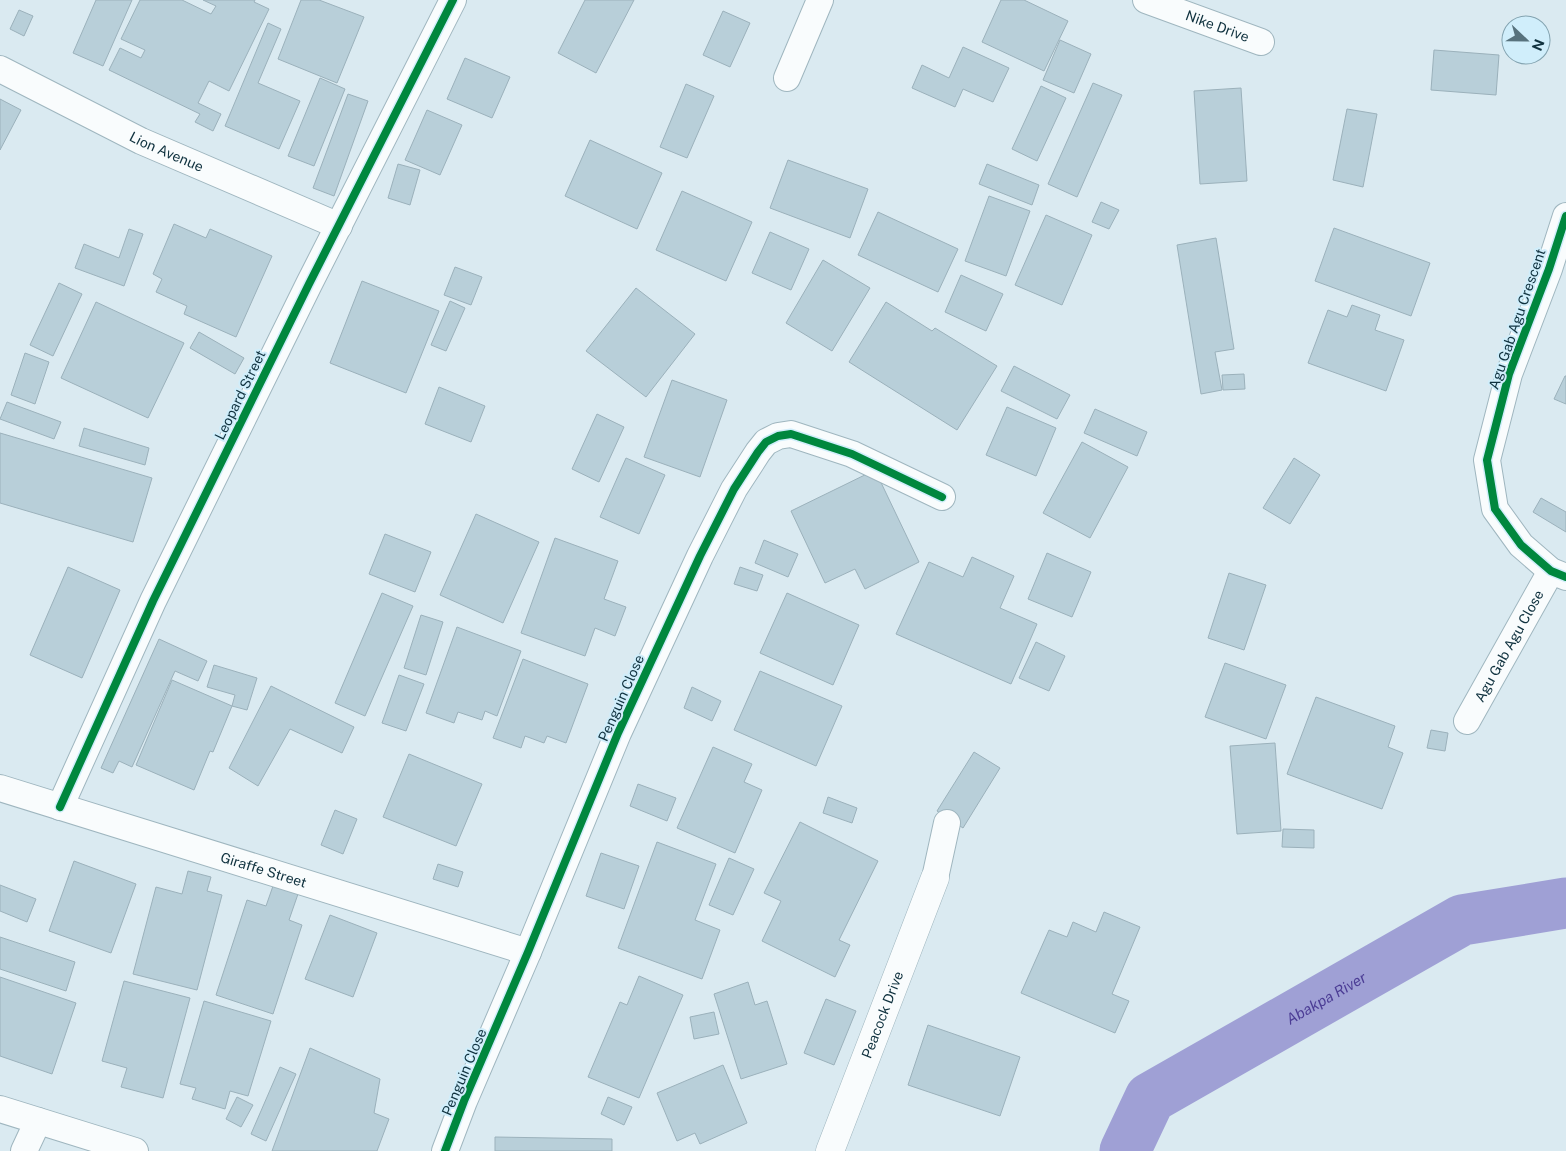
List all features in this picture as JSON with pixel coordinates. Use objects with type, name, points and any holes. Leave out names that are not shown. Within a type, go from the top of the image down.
[{"type":"street","name":"Leopard Street","points":[[60,807],[153,601],[452,0]]},
{"type":"street","points":[[788,78],[820,0]]},
{"type":"street","name":"Nike Drive","points":[[1146,0],[1261,42]]},
{"type":"street","name":"Lion Avenue","points":[[0,69],[141,141],[339,226]]},
{"type":"street","name":"Agu Gab Agu Crescent","points":[[1559,574],[1521,545],[1495,509],[1487,460],[1509,374],[1549,269],[1566,216]]},
{"type":"street","name":"Penguin Close","points":[[445,1151],[464,1100],[528,952],[618,733],[700,556],[734,489],[758,452],[766,442],[778,436],[791,434],[852,454],[942,497]]},
{"type":"street","name":"Agu Gab Agu Close","points":[[1467,721],[1559,574]]},
{"type":"street","name":"Giraffe Street","points":[[0,788],[528,952]]},
{"type":"street","points":[[935,878],[947,823]]},
{"type":"street","name":"Peacock Drive","points":[[830,1151],[935,878]]},
{"type":"street","points":[[0,1109],[135,1151]]},
{"type":"street","points":[[24,1151],[38,1121]]},
{"type":"building","points":[[96,0],[132,0],[103,66],[73,53]]},
{"type":"building","points":[[140,0],[182,0],[211,14],[216,6],[203,0],[255,0],[254,2],[269,9],[229,91],[209,81],[198,103],[221,114],[213,131],[195,122],[200,114],[109,70],[120,48],[141,58],[145,50],[121,39]]},
{"type":"building","points":[[301,0],[319,0],[364,17],[337,83],[278,59]]},
{"type":"building","points":[[585,0],[634,0],[596,73],[558,53]]},
{"type":"building","points":[[1001,0],[1024,0],[1068,21],[1044,71],[982,42]]},
{"type":"building","points":[[19,10],[33,16],[24,36],[10,29]]},
{"type":"building","points":[[723,11],[750,23],[730,67],[703,55]]},
{"type":"building","points":[[268,23],[281,29],[258,83],[300,101],[279,149],[225,126]]},
{"type":"building","points":[[1060,40],[1091,54],[1074,93],[1043,80]]},
{"type":"building","points":[[963,47],[1009,68],[993,102],[963,89],[955,107],[912,88],[922,65],[949,78]]},
{"type":"building","points":[[1434,50],[1499,55],[1496,95],[1431,90]]},
{"type":"building","points":[[465,58],[510,77],[492,118],[447,99]]},
{"type":"building","points":[[320,78],[345,89],[314,166],[288,156]]},
{"type":"building","points":[[1093,83],[1122,95],[1077,197],[1048,184]]},
{"type":"building","points":[[686,84],[714,96],[687,158],[660,147]]},
{"type":"building","points":[[1041,86],[1066,98],[1037,161],[1012,149]]},
{"type":"building","points":[[1241,88],[1247,181],[1200,184],[1194,91]]},
{"type":"building","points":[[348,94],[368,101],[334,196],[313,188]]},
{"type":"building","points":[[0,99],[21,110],[0,150]]},
{"type":"building","points":[[1347,109],[1377,114],[1363,187],[1333,180]]},
{"type":"building","points":[[427,110],[462,125],[440,175],[405,160]]},
{"type":"building","points":[[590,140],[662,173],[637,229],[565,196]]},
{"type":"building","points":[[788,160],[868,189],[850,238],[770,208]]},
{"type":"building","points":[[398,164],[420,170],[410,205],[388,198]]},
{"type":"building","points":[[987,164],[1039,185],[1032,205],[979,184]]},
{"type":"building","points":[[682,191],[752,222],[726,281],[656,250]]},
{"type":"building","points":[[989,196],[1030,211],[1006,276],[965,261]]},
{"type":"building","points":[[1101,202],[1119,210],[1109,229],[1092,222]]},
{"type":"building","points":[[878,212],[958,249],[938,292],[858,255]]},
{"type":"building","points":[[1046,215],[1092,235],[1062,305],[1015,285]]},
{"type":"building","points":[[174,224],[206,238],[210,229],[272,256],[236,337],[184,314],[187,306],[156,292],[162,279],[153,274]]},
{"type":"building","points":[[1334,228],[1430,263],[1411,316],[1315,281]]},
{"type":"building","points":[[129,229],[143,234],[124,286],[75,268],[84,244],[119,258]]},
{"type":"building","points":[[770,232],[809,249],[791,290],[752,273]]},
{"type":"building","points":[[1216,238],[1234,349],[1215,352],[1222,390],[1201,394],[1177,245]]},
{"type":"building","points":[[823,260],[870,288],[832,351],[786,323]]},
{"type":"building","points":[[455,267],[482,277],[471,305],[444,295]]},
{"type":"building","points":[[961,275],[1003,294],[986,331],[945,312]]},
{"type":"building","points":[[362,281],[439,311],[406,393],[330,363]]},
{"type":"building","points":[[59,283],[82,294],[53,356],[30,345]]},
{"type":"building","points":[[636,288],[695,334],[646,397],[586,351]]},
{"type":"building","points":[[450,301],[465,308],[446,351],[431,345]]},
{"type":"building","points":[[96,302],[184,343],[148,418],[61,378]]},
{"type":"building","points":[[886,302],[932,331],[935,328],[997,366],[957,430],[849,362]]},
{"type":"building","points":[[1352,305],[1380,315],[1375,330],[1404,340],[1386,391],[1308,363],[1328,310],[1347,317]]},
{"type":"building","points":[[199,332],[244,358],[235,374],[190,348]]},
{"type":"building","points":[[25,353],[49,362],[35,404],[11,395]]},
{"type":"building","points":[[1014,366],[1070,395],[1057,419],[1001,391]]},
{"type":"building","points":[[1244,374],[1245,389],[1223,390],[1222,375]]},
{"type":"building","points":[[1566,376],[1566,404],[1554,399]]},
{"type":"building","points":[[672,380],[727,400],[700,477],[644,457]]},
{"type":"building","points":[[439,387],[485,406],[471,442],[425,424]]},
{"type":"building","points":[[7,402],[61,422],[54,439],[0,419]]},
{"type":"building","points":[[1007,407],[1056,428],[1036,476],[986,455]]},
{"type":"building","points":[[1095,409],[1147,432],[1137,456],[1084,433]]},
{"type":"building","points":[[597,414],[624,427],[599,482],[572,469]]},
{"type":"building","points":[[84,428],[149,448],[145,465],[79,446]]},
{"type":"building","points":[[0,433],[152,478],[133,542],[0,503]]},
{"type":"building","points":[[1082,442],[1128,467],[1090,538],[1043,513]]},
{"type":"building","points":[[626,458],[665,475],[639,534],[600,517]]},
{"type":"building","points":[[1294,458],[1320,475],[1290,524],[1263,508]]},
{"type":"building","points":[[875,470],[919,562],[865,589],[855,569],[825,583],[791,511]]},
{"type":"building","points":[[1541,498],[1566,512],[1566,532],[1533,512]]},
{"type":"building","points":[[476,514],[539,542],[503,623],[440,595]]},
{"type":"building","points":[[385,534],[431,552],[415,592],[369,574]]},
{"type":"building","points":[[555,538],[618,561],[604,599],[626,607],[615,636],[595,628],[585,656],[521,633]]},
{"type":"building","points":[[764,540],[798,554],[788,577],[755,563]]},
{"type":"building","points":[[1047,553],[1091,572],[1072,617],[1028,599]]},
{"type":"building","points":[[972,557],[1014,576],[1000,608],[1037,624],[1011,684],[896,634],[929,562],[963,577]]},
{"type":"building","points":[[68,567],[120,590],[82,678],[30,655]]},
{"type":"building","points":[[740,567],[763,575],[757,591],[734,584]]},
{"type":"building","points":[[1229,573],[1266,585],[1244,650],[1208,638]]},
{"type":"building","points":[[382,593],[413,606],[365,716],[335,703]]},
{"type":"building","points":[[787,593],[859,625],[833,685],[760,653]]},
{"type":"building","points":[[421,615],[443,622],[426,675],[404,668]]},
{"type":"building","points":[[457,627],[521,651],[497,716],[485,711],[482,720],[458,712],[454,723],[426,713]]},
{"type":"building","points":[[159,639],[207,661],[198,681],[175,671],[132,767],[119,761],[113,773],[101,768]]},
{"type":"building","points":[[1036,642],[1065,656],[1049,691],[1019,678]]},
{"type":"building","points":[[523,659],[588,684],[566,743],[547,736],[544,743],[525,736],[521,748],[493,738]]},
{"type":"building","points":[[1225,663],[1286,685],[1266,739],[1205,717]]},
{"type":"building","points":[[214,665],[257,678],[247,710],[232,706],[235,695],[207,687]]},
{"type":"building","points":[[760,671],[842,706],[816,766],[734,730]]},
{"type":"building","points":[[399,675],[424,684],[406,731],[382,723]]},
{"type":"building","points":[[172,680],[232,706],[213,752],[210,751],[194,790],[136,765]]},
{"type":"building","points":[[271,686],[354,727],[342,753],[290,729],[258,786],[229,768]]},
{"type":"building","points":[[692,687],[721,701],[712,721],[684,708]]},
{"type":"building","points":[[1316,697],[1395,726],[1388,747],[1403,753],[1382,809],[1287,774]]},
{"type":"building","points":[[1431,730],[1448,733],[1445,751],[1427,748]]},
{"type":"building","points":[[1275,743],[1281,831],[1237,834],[1230,746]]},
{"type":"building","points":[[713,747],[752,764],[744,782],[762,790],[735,853],[677,828]]},
{"type":"building","points":[[974,752],[1000,768],[963,828],[937,811]]},
{"type":"building","points":[[409,754],[482,784],[456,846],[383,817]]},
{"type":"building","points":[[638,784],[676,798],[667,821],[630,806]]},
{"type":"building","points":[[828,797],[857,808],[852,823],[823,813]]},
{"type":"building","points":[[335,810],[357,819],[343,854],[321,845]]},
{"type":"building","points":[[800,822],[878,861],[839,940],[850,945],[835,977],[762,941],[781,901],[764,893]]},
{"type":"building","points":[[1283,829],[1314,830],[1314,848],[1282,847]]},
{"type":"building","points":[[657,842],[716,864],[695,920],[720,930],[702,979],[618,948]]},
{"type":"building","points":[[601,853],[639,866],[624,909],[586,896]]},
{"type":"building","points":[[729,858],[754,869],[733,915],[709,905]]},
{"type":"building","points":[[74,861],[136,884],[111,953],[49,931]]},
{"type":"building","points":[[438,864],[463,872],[458,887],[433,879]]},
{"type":"building","points":[[188,871],[211,877],[207,891],[222,895],[197,990],[133,974],[156,887],[182,894]]},
{"type":"building","points":[[0,885],[36,899],[27,922],[0,911]]},
{"type":"building","points":[[273,886],[298,894],[289,920],[302,925],[273,1014],[216,995],[247,900],[266,906]]},
{"type":"building","points":[[1104,912],[1140,927],[1112,994],[1129,1001],[1115,1033],[1021,993],[1049,930],[1067,937],[1073,922],[1096,932]]},
{"type":"building","points":[[330,915],[377,933],[353,997],[305,979]]},
{"type":"building","points":[[0,937],[75,962],[66,991],[0,969]]},
{"type":"building","points":[[639,976],[683,995],[639,1098],[588,1077],[620,1002],[627,1005]]},
{"type":"building","points":[[0,977],[76,1003],[52,1074],[0,1056]]},
{"type":"building","points":[[124,981],[190,998],[163,1098],[121,1087],[127,1068],[102,1061]]},
{"type":"building","points":[[748,982],[755,1005],[767,1001],[787,1064],[741,1079],[714,994]]},
{"type":"building","points":[[826,999],[856,1011],[834,1065],[804,1053]]},
{"type":"building","points":[[204,1001],[271,1021],[248,1096],[230,1091],[225,1109],[192,1099],[196,1088],[180,1084]]},
{"type":"building","points":[[714,1012],[719,1034],[694,1039],[690,1017]]},
{"type":"building","points":[[928,1025],[1020,1057],[1000,1116],[908,1085]]},
{"type":"building","points":[[310,1048],[380,1079],[374,1113],[389,1119],[377,1151],[272,1151]]},
{"type":"building","points":[[723,1065],[747,1123],[700,1144],[695,1133],[677,1141],[657,1093]]},
{"type":"building","points":[[280,1067],[296,1074],[266,1141],[251,1134]]},
{"type":"building","points":[[237,1097],[253,1105],[241,1127],[226,1119]]},
{"type":"building","points":[[608,1097],[632,1107],[624,1125],[601,1114]]},
{"type":"building","points":[[495,1137],[612,1139],[612,1151],[495,1151]]},
{"type":"waterway","name":"Abakpa River","points":[[1125,1151],[1150,1098],[1462,920],[1566,903]]},
{"type":"cycle path","points":[[60,807],[153,601],[309,284],[453,0]]},
{"type":"cycle path","points":[[1566,216],[1549,269],[1509,374],[1487,460],[1495,509],[1521,545],[1551,571],[1566,577]]},
{"type":"cycle path","points":[[445,1151],[464,1101],[528,952],[618,733],[700,556],[734,489],[758,452],[766,442],[778,436],[791,434],[852,454],[942,497]]}]
